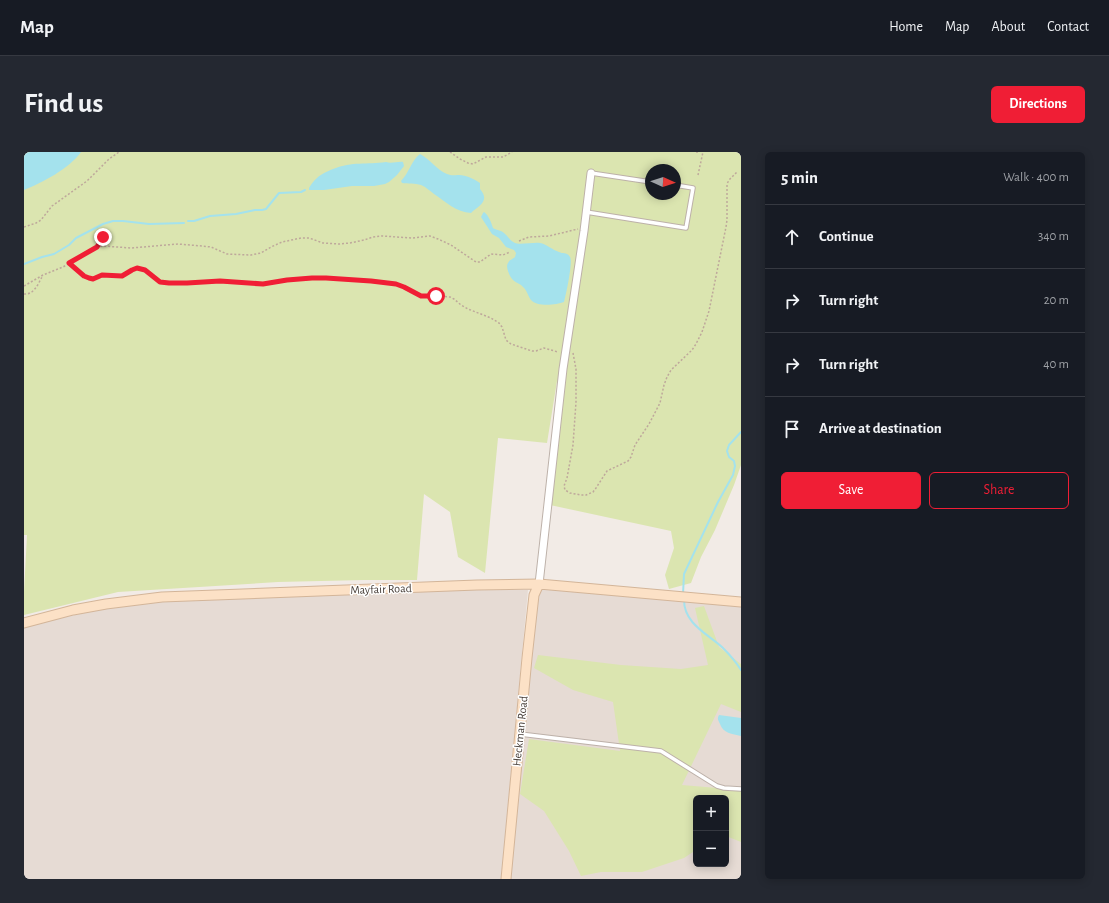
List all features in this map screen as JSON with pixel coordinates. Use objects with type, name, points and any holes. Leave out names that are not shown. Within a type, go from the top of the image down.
[{"type":"street","points":[[539,584],[563,369],[584,231],[591,173]]},
{"type":"street","name":"Mayfair Road","points":[[24,623],[93,606],[162,597],[477,585],[539,584],[741,602]]},
{"type":"street","name":"Heckman Road","points":[[506,879],[534,595],[539,584]]},
{"type":"lane","points":[[591,173],[645,181]]},
{"type":"lane","points":[[586,212],[686,228],[693,188],[681,187]]},
{"type":"lane","points":[[520,734],[661,751],[717,786],[741,789]]},
{"type":"path","points":[[24,227],[41,220],[52,206],[86,181],[108,159],[119,152]]},
{"type":"path","points":[[450,152],[460,160],[473,164],[486,157],[498,158],[512,152]]},
{"type":"path","points":[[698,175],[703,152]]},
{"type":"path","points":[[573,352],[576,370],[576,402],[573,445],[567,478],[564,486],[565,490],[570,493],[586,495],[593,492],[606,471],[628,461],[631,457],[635,445],[649,424],[660,403],[667,377],[671,370],[692,350],[702,332],[709,311],[726,227],[727,184],[737,172]]},
{"type":"path","points":[[519,241],[528,237],[549,236],[569,230],[579,229]]},
{"type":"path","points":[[97,247],[103,237],[104,232]]},
{"type":"path","points":[[24,286],[97,247],[103,246],[131,248],[178,244],[198,245],[210,247],[227,254],[251,256],[261,254],[282,242],[301,238],[309,238],[323,243],[339,244],[382,236],[412,238],[430,236],[438,238],[476,262],[480,262],[491,254],[503,255],[510,252]]},
{"type":"path","points":[[69,263],[84,276],[93,279],[102,275],[122,276],[137,268],[145,270],[160,282],[169,283],[220,281],[263,284],[312,278],[371,281],[396,284],[421,296],[450,297],[460,305],[491,318],[499,323],[502,327],[506,340],[511,344],[536,351],[544,348],[558,352]]},
{"type":"path","points":[[24,294],[31,293],[43,275]]},
{"type":"shaded area","points":[[539,584],[741,602],[741,879],[506,879]]},
{"type":"shaded area","points":[[459,589],[528,590],[501,879],[24,879],[24,626],[116,606],[187,599]]},
{"type":"green space","points":[[24,152],[741,152],[741,465],[715,530],[701,557],[691,583],[669,589],[665,575],[674,548],[671,531],[550,505],[563,394],[557,381],[547,443],[498,438],[485,573],[458,557],[450,512],[424,494],[417,580],[278,582],[118,592],[24,615],[27,535],[24,535]]},
{"type":"green space","points":[[704,606],[719,647],[741,664],[741,712],[721,704],[682,785],[741,790],[741,842],[729,837],[729,795],[693,795],[693,852],[684,858],[642,872],[601,872],[581,876],[569,851],[544,811],[520,794],[529,739],[620,751],[613,702],[573,690],[534,668],[538,655],[621,665],[681,669],[708,665],[695,608]]},
{"type":"water","points":[[24,152],[81,152],[63,169],[47,179],[24,190]]},
{"type":"water","points":[[420,154],[447,174],[464,176],[480,183],[480,189],[484,197],[483,202],[471,213],[461,211],[451,206],[421,185],[402,183],[401,181],[414,160]]},
{"type":"water","points":[[403,162],[404,166],[397,175],[385,184],[309,190],[312,183],[316,179],[333,169],[353,164]]},
{"type":"water","points":[[484,212],[489,217],[493,228],[503,232],[513,242],[517,244],[540,243],[560,253],[569,255],[571,260],[570,272],[564,302],[547,305],[538,304],[531,300],[524,288],[513,280],[508,272],[507,265],[509,261],[515,257],[516,253],[514,250],[506,247],[499,238],[492,234],[481,217]]},
{"type":"water","points":[[719,715],[741,718],[741,736],[728,733],[723,729],[718,720]]},
{"type":"waterway","points":[[188,221],[194,221],[210,216],[236,214],[266,209],[279,193],[301,192],[305,190]]},
{"type":"waterway","points":[[24,264],[54,254],[69,245],[76,238],[103,224],[113,221],[149,224],[184,223]]},
{"type":"waterway","points":[[683,594],[684,574],[718,502],[733,475],[735,466],[734,461],[729,457],[727,451],[729,445],[741,432]]},
{"type":"waterway","points":[[684,600],[685,608],[692,622],[723,648],[741,670]]},
{"type":"route","points":[[103,237],[97,247],[69,263],[84,276],[93,279],[102,275],[122,276],[137,268],[145,270],[160,282],[169,283],[232,281],[263,284],[274,281],[326,278],[396,284],[421,296],[436,296]]}]
